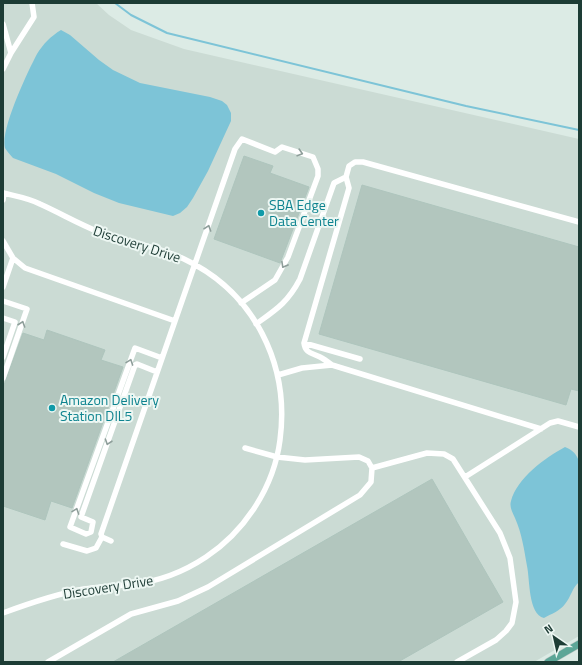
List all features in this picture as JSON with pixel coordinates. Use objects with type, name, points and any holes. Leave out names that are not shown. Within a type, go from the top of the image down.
[{"type":"main road","points":[[548,662],[579,644]]},
{"type":"street","points":[[3,70],[11,52],[34,18],[32,3]]},
{"type":"street","points":[[3,24],[11,52]]},
{"type":"street","points":[[63,544],[89,551],[96,548],[102,537],[101,534],[235,149],[242,139],[275,152],[282,147],[314,157],[318,169],[318,176],[288,257],[275,280],[241,303]]},
{"type":"street","points":[[540,429],[332,365],[322,358],[308,353],[304,347],[304,342],[349,188],[346,177],[349,166],[355,162],[363,162],[579,222]]},
{"type":"street","points":[[256,324],[282,305],[295,290],[334,183],[346,177]]},
{"type":"street","points":[[3,200],[4,193]]},
{"type":"street","name":"Discovery Drive","points":[[3,613],[39,600],[74,591],[151,581],[178,572],[204,558],[228,540],[247,518],[261,497],[270,479],[277,457],[283,414],[278,375],[268,347],[256,324],[241,303],[217,279],[183,258],[165,251],[132,243],[100,232],[80,224],[39,203],[4,193]]},
{"type":"street","points":[[3,241],[13,258],[25,268],[175,321]]},
{"type":"street","points":[[3,287],[13,258]]},
{"type":"street","points":[[3,301],[27,309],[3,378]]},
{"type":"street","points":[[3,318],[15,322],[3,357]]},
{"type":"street","points":[[304,342],[360,358]]},
{"type":"street","points":[[157,372],[137,364],[135,366],[81,517],[93,522],[91,532],[86,534],[70,527],[135,348],[162,358]]},
{"type":"street","points":[[278,375],[302,368],[332,365]]},
{"type":"street","points":[[465,477],[550,423],[558,421],[579,427]]},
{"type":"street","points":[[48,662],[131,614],[178,601],[214,583],[360,495],[371,482],[372,468],[368,461],[359,457],[305,460],[277,457],[245,448]]},
{"type":"street","points":[[372,468],[426,453],[444,454],[453,459],[500,533],[510,558],[516,602],[512,623],[496,640],[457,662]]},
{"type":"street","points":[[102,537],[111,542]]},
{"type":"shaded area","points":[[3,3],[96,3],[109,15],[131,30],[184,49],[579,139],[579,636],[534,662],[3,662]]},
{"type":"water","points":[[61,30],[70,35],[113,70],[140,83],[210,97],[222,101],[227,105],[231,113],[231,121],[208,171],[187,207],[180,213],[173,216],[119,203],[94,193],[56,174],[13,158],[5,148],[7,128],[11,115],[37,54],[51,38]]},
{"type":"water","points":[[565,447],[574,452],[579,461],[579,582],[563,606],[544,618],[535,610],[532,603],[522,542],[510,505],[514,493],[525,477],[549,457]]},
{"type":"building","name":"SBA Edge Data Center","points":[[244,156],[273,166],[270,173],[309,187],[280,263],[214,239]]},
{"type":"building","points":[[362,185],[579,247],[579,391],[571,389],[566,405],[319,334]]},
{"type":"building","name":"Amazon Delivery Station DIL5","points":[[47,330],[105,350],[101,360],[123,367],[72,508],[51,501],[45,520],[3,506],[3,388],[23,333],[44,340]]},
{"type":"building","points":[[432,479],[503,602],[398,662],[113,662]]},
{"type":"waterway","points":[[115,3],[131,15],[167,33],[466,106],[579,130]]},
{"type":"place","name":"SBA Edge Data Center","points":[[261,213]]},
{"type":"place","name":"Amazon Delivery Station DIL5","points":[[52,408]]}]
